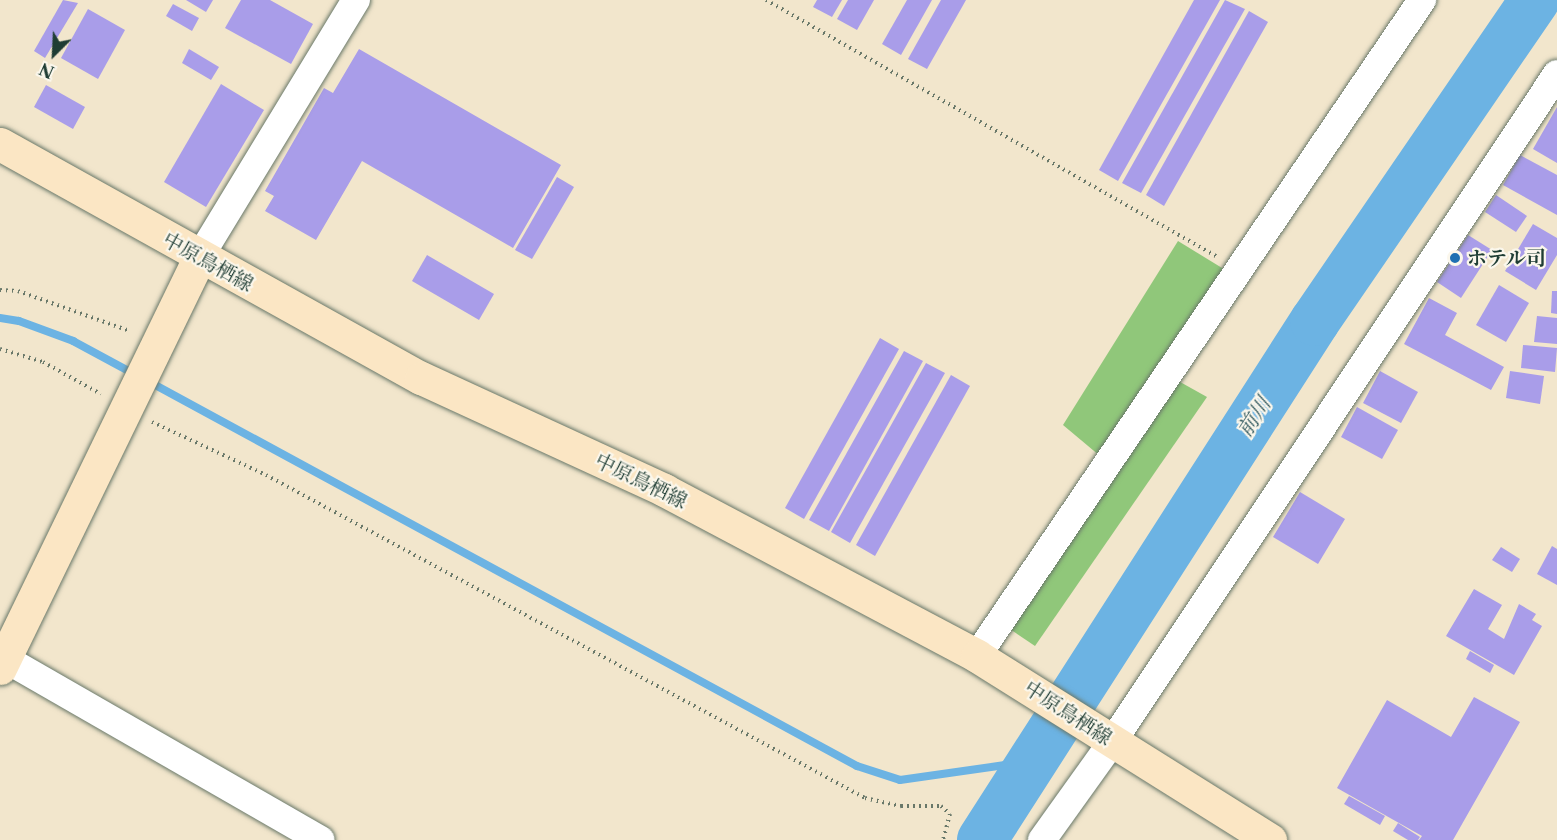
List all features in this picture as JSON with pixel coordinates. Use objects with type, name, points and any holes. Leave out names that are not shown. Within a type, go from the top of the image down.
[{"type":"main road","name":"中原鳥栖線","points":[[0,144],[199,258],[421,378],[664,490],[977,656],[1270,840]]},
{"type":"main road","points":[[2,663],[199,258]]},
{"type":"street","points":[[199,258],[356,0]]},
{"type":"street","points":[[977,656],[1238,268],[1422,0]]},
{"type":"street","points":[[1042,840],[1106,737],[1557,74]]},
{"type":"street","points":[[2,663],[320,840]]},
{"type":"path","points":[[766,0],[1238,268]]},
{"type":"path","points":[[0,290],[18,291],[134,333],[153,351]]},
{"type":"path","points":[[0,349],[44,362],[85,387],[126,404],[147,420],[266,475],[865,798],[901,806],[941,806],[950,814],[943,840]]},
{"type":"green space","points":[[1178,241],[1227,271],[1100,456],[1063,425]]},
{"type":"green space","points":[[1173,378],[1207,397],[1035,646],[1004,625]]},
{"type":"building","points":[[63,0],[78,3],[45,58],[34,51]]},
{"type":"building","points":[[186,0],[213,0],[206,12]]},
{"type":"building","points":[[241,0],[270,0],[313,24],[291,64],[225,28]]},
{"type":"building","points":[[817,0],[842,0],[832,17],[813,7]]},
{"type":"building","points":[[848,0],[874,0],[857,30],[837,19]]},
{"type":"building","points":[[907,0],[932,0],[901,55],[882,44]]},
{"type":"building","points":[[941,0],[966,0],[927,69],[908,59]]},
{"type":"building","points":[[1194,0],[1220,0],[1118,181],[1099,170]]},
{"type":"building","points":[[1225,0],[1245,9],[1141,193],[1122,183]]},
{"type":"building","points":[[173,4],[199,18],[192,31],[166,16]]},
{"type":"building","points":[[88,9],[125,30],[98,79],[61,58]]},
{"type":"building","points":[[1249,11],[1268,22],[1164,206],[1146,195]]},
{"type":"building","points":[[189,49],[219,67],[211,80],[182,63]]},
{"type":"building","points":[[359,49],[561,165],[513,248],[362,161],[316,240],[265,211],[274,196],[265,191],[324,88],[333,93]]},
{"type":"building","points":[[221,84],[264,110],[206,207],[164,182]]},
{"type":"building","points":[[46,85],[85,107],[73,129],[34,107]]},
{"type":"building","points":[[1557,107],[1557,163],[1533,149]]},
{"type":"building","points":[[1520,155],[1557,175],[1557,215],[1503,185]]},
{"type":"building","points":[[557,177],[574,187],[532,259],[515,250]]},
{"type":"building","points":[[1496,195],[1527,216],[1516,232],[1485,212]]},
{"type":"building","points":[[1533,224],[1557,238],[1557,255],[1536,290],[1505,271]]},
{"type":"building","points":[[1468,235],[1492,250],[1461,298],[1437,282]]},
{"type":"building","points":[[427,255],[494,294],[479,320],[412,281]]},
{"type":"building","points":[[1499,285],[1529,303],[1506,342],[1476,325]]},
{"type":"building","points":[[1552,291],[1557,291],[1557,314],[1551,313]]},
{"type":"building","points":[[1429,298],[1457,313],[1445,335],[1504,367],[1491,390],[1404,344]]},
{"type":"building","points":[[1537,316],[1557,318],[1557,344],[1534,342]]},
{"type":"building","points":[[880,338],[899,349],[804,519],[785,508]]},
{"type":"building","points":[[1523,345],[1557,348],[1555,372],[1521,368]]},
{"type":"building","points":[[904,351],[923,361],[829,531],[809,520]]},
{"type":"building","points":[[926,363],[945,373],[850,543],[831,532]]},
{"type":"building","points":[[1380,371],[1418,392],[1401,423],[1363,403]]},
{"type":"building","points":[[1510,371],[1544,376],[1540,404],[1506,398]]},
{"type":"building","points":[[951,375],[970,386],[875,556],[856,545]]},
{"type":"building","points":[[1357,407],[1398,430],[1382,459],[1341,437]]},
{"type":"building","points":[[1300,492],[1345,519],[1318,564],[1273,537]]},
{"type":"building","points":[[1552,546],[1557,549],[1557,585],[1537,574]]},
{"type":"building","points":[[1501,547],[1520,559],[1512,572],[1492,560]]},
{"type":"building","points":[[1474,589],[1502,605],[1488,629],[1504,639],[1519,604],[1536,614],[1532,620],[1542,626],[1514,675],[1446,636]]},
{"type":"building","points":[[1470,651],[1494,665],[1490,673],[1466,659]]},
{"type":"building","points":[[1474,697],[1520,722],[1453,840],[1419,840],[1422,836],[1337,788],[1387,700],[1451,737]]},
{"type":"building","points":[[1349,796],[1385,816],[1380,825],[1344,804]]},
{"type":"building","points":[[1398,823],[1420,837],[1418,840],[1408,840],[1393,831]]},
{"type":"waterway","name":"前川","points":[[982,840],[1315,321],[1535,0]]},
{"type":"waterway","points":[[0,318],[19,321],[73,341],[134,374]]},
{"type":"waterway","points":[[146,380],[857,766],[900,780],[1005,765],[1050,730]]},
{"type":"place","name":"ホテル司","points":[[1455,258]]}]
